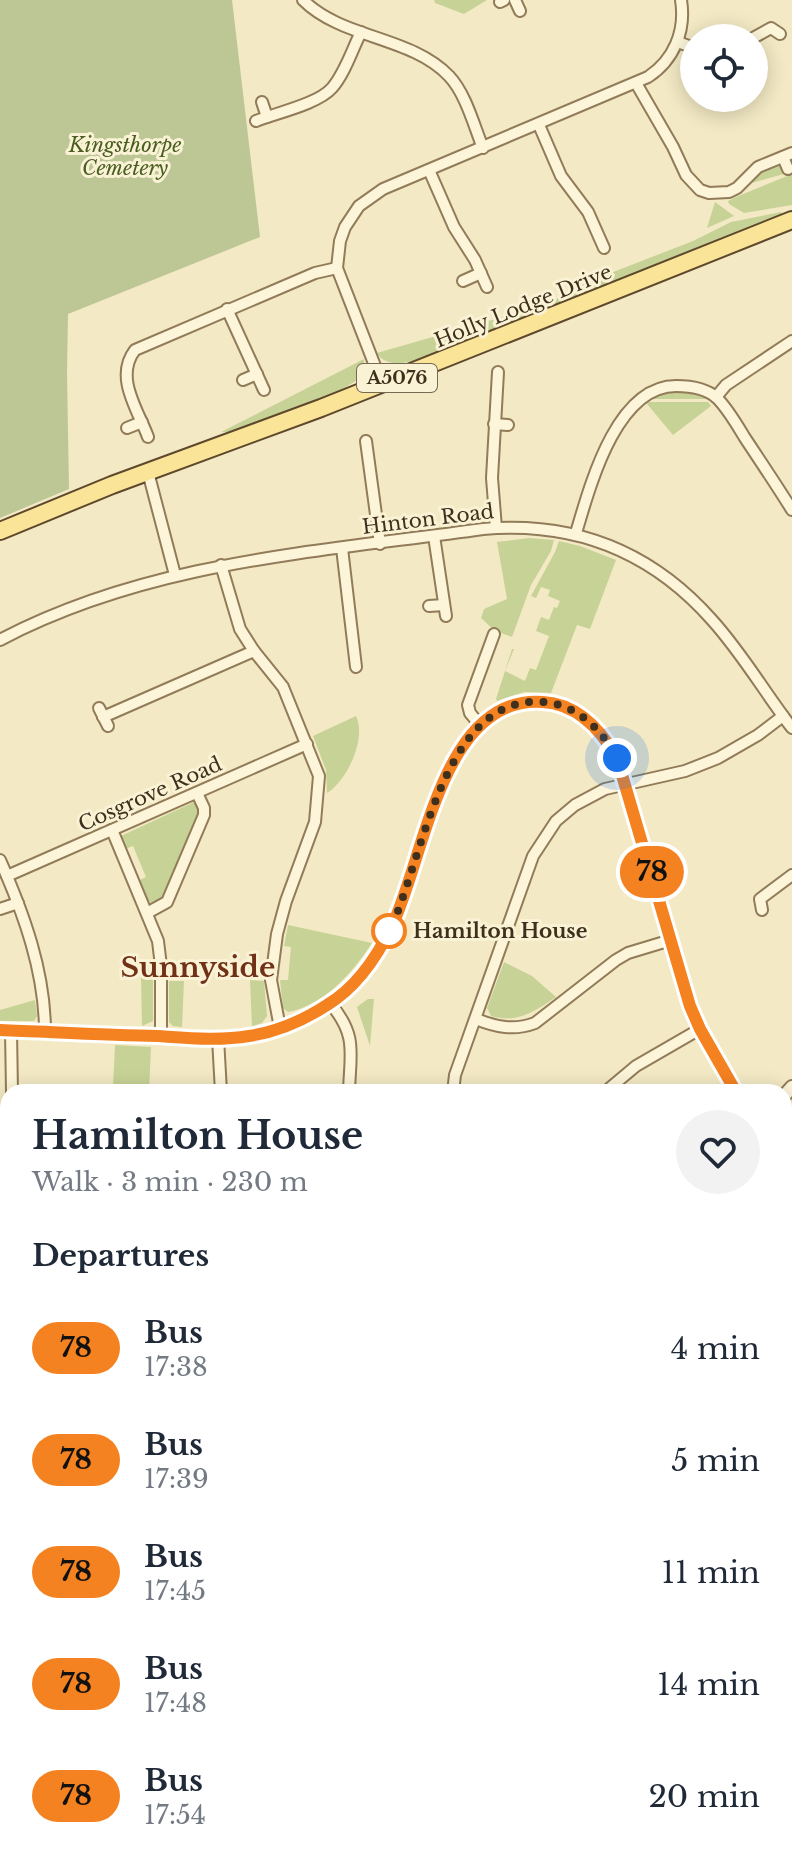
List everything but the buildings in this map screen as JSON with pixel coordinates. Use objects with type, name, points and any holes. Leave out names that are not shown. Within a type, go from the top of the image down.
[{"type":"main road","name":"Holly Lodge Drive","points":[[0,531],[148,472],[265,430],[792,220]]},
{"type":"street","points":[[303,0],[326,17],[425,59],[450,77],[457,86],[483,148]]},
{"type":"street","points":[[515,0],[520,11]]},
{"type":"street","points":[[382,384],[337,268],[345,227],[359,206],[383,189],[539,125],[657,71],[678,42],[682,23],[681,0]]},
{"type":"street","points":[[768,30],[774,27]]},
{"type":"street","points":[[256,121],[329,91],[340,77],[361,32]]},
{"type":"street","points":[[636,83],[686,175],[700,190],[729,192],[758,167],[787,155],[788,169]]},
{"type":"street","points":[[262,102],[267,117]]},
{"type":"street","points":[[539,125],[561,176],[588,212],[597,244]]},
{"type":"street","points":[[429,170],[454,227],[487,287]]},
{"type":"street","points":[[148,437],[125,372],[130,356],[142,345],[315,273],[337,268]]},
{"type":"street","points":[[463,281],[481,273]]},
{"type":"street","points":[[227,309],[264,390]]},
{"type":"street","points":[[716,397],[726,385],[792,341]]},
{"type":"street","points":[[496,528],[492,478],[498,372]]},
{"type":"street","points":[[243,380],[257,374]]},
{"type":"street","points":[[576,533],[594,477],[623,420],[639,400],[660,388],[671,386],[695,388],[716,397],[792,510]]},
{"type":"street","points":[[127,428],[142,422]]},
{"type":"street","points":[[494,424],[508,425]]},
{"type":"street","points":[[366,441],[380,544]]},
{"type":"street","points":[[148,472],[175,575]]},
{"type":"street","points":[[779,490],[792,482]]},
{"type":"street","name":"Hinton Road","points":[[0,640],[109,595],[221,565],[496,528],[530,527],[576,533],[636,558],[690,596],[714,621],[792,728]]},
{"type":"street","points":[[429,606],[445,610],[434,536]]},
{"type":"street","points":[[342,548],[356,667]]},
{"type":"street","points":[[221,565],[235,617],[254,651],[283,687],[319,776],[319,799],[312,830],[277,934],[271,980],[280,1028]]},
{"type":"street","points":[[479,724],[468,705],[494,634]]},
{"type":"street","points":[[103,717],[254,651]]},
{"type":"street","points":[[11,1084],[6,1031],[161,1037],[251,1036],[280,1028],[330,1003],[352,986],[383,944],[398,913],[447,773],[461,748],[479,724],[498,710],[522,702],[544,702],[562,706],[587,719],[603,734],[617,758],[700,1029],[731,1084]]},
{"type":"street","points":[[454,1084],[529,866],[542,838],[575,805],[605,789],[702,765],[735,749],[783,716]]},
{"type":"street","name":"Cosgrove Road","points":[[7,876],[307,744]]},
{"type":"street","points":[[147,913],[167,902],[199,829],[205,812],[197,793]]},
{"type":"street","points":[[112,830],[147,913],[160,954],[161,1037]]},
{"type":"street","points":[[0,860],[18,903],[39,973],[45,1032]]},
{"type":"street","points":[[762,910],[760,899],[792,875]]},
{"type":"street","points":[[0,909],[18,903]]},
{"type":"street","points":[[476,1019],[503,1027],[535,1023],[616,960],[628,953],[671,940]]},
{"type":"street","points":[[330,1003],[341,1017],[351,1039],[350,1084]]},
{"type":"street","points":[[615,1084],[636,1066],[700,1029]]},
{"type":"street","points":[[218,1038],[221,1084]]},
{"type":"green space","name":"Kingsthorpe Cemetery","points":[[0,0],[232,0],[260,237],[68,314],[69,489],[0,518]]},
{"type":"green space","points":[[434,0],[487,0],[464,14]]},
{"type":"green space","points":[[774,164],[780,166],[784,174],[748,184],[761,169]]},
{"type":"green space","points":[[792,174],[792,205],[744,213],[729,204],[728,201],[736,197]]},
{"type":"green space","points":[[715,202],[734,216],[707,228]]},
{"type":"green space","points":[[781,212],[783,215],[431,355],[400,363],[383,359],[377,353],[544,305],[585,283],[693,241],[731,222]]},
{"type":"green space","points":[[364,359],[364,372],[360,378],[331,395],[272,421],[221,432]]},
{"type":"green space","points":[[676,390],[693,392],[710,399],[648,399]]},
{"type":"green space","points":[[708,402],[711,406],[673,435],[647,404]]},
{"type":"green space","points":[[529,538],[554,540],[531,585],[512,637],[495,631],[481,618],[484,609],[507,599],[497,542]]},
{"type":"green space","points":[[559,541],[616,560],[590,629],[577,625],[551,693],[524,692],[497,701],[496,699],[512,649],[505,671],[525,681],[530,668],[536,670],[549,636],[536,631],[541,617],[549,620],[560,601],[548,596],[550,590],[541,587],[536,598],[531,596]]},
{"type":"green space","points":[[356,716],[359,736],[353,758],[342,779],[327,793],[326,770],[313,736]]},
{"type":"green space","points":[[194,802],[199,805],[200,813],[164,897],[153,904],[146,899],[138,881],[146,877],[133,846],[125,849],[121,836]]},
{"type":"green space","points":[[288,925],[372,943],[337,986],[314,1002],[288,1012],[283,1008],[280,980],[288,980],[291,947],[284,946]]},
{"type":"green space","points":[[504,962],[532,976],[556,997],[517,1017],[491,1016],[487,1008]]},
{"type":"green space","points":[[153,967],[153,1021],[142,1026],[141,976],[144,975],[143,969]]},
{"type":"green space","points":[[250,980],[264,981],[267,1016],[262,1023],[252,1026]]},
{"type":"green space","points":[[169,981],[184,981],[182,1027],[169,1022]]},
{"type":"green space","points":[[368,999],[374,999],[370,1046],[357,1007]]},
{"type":"green space","points":[[35,1000],[37,1016],[34,1021],[0,1021],[0,1010]]},
{"type":"green space","points":[[115,1045],[151,1047],[149,1084],[113,1084]]},
{"type":"bus line","name":"78","points":[[0,1030],[236,1038],[280,1028],[330,1003],[352,986],[366,969],[393,925],[442,786],[465,741],[479,724],[498,710],[533,701],[562,706],[587,719],[603,734],[617,758],[690,1006],[731,1084]]},
{"type":"place","name":"Hamilton House","points":[[389,931]]},
{"type":"district","name":"Sunnyside","points":[[198,967]]},
{"type":"route","points":[[389,931],[388,934],[447,773],[465,741],[489,716],[522,702],[562,706],[595,726],[617,758]]}]
